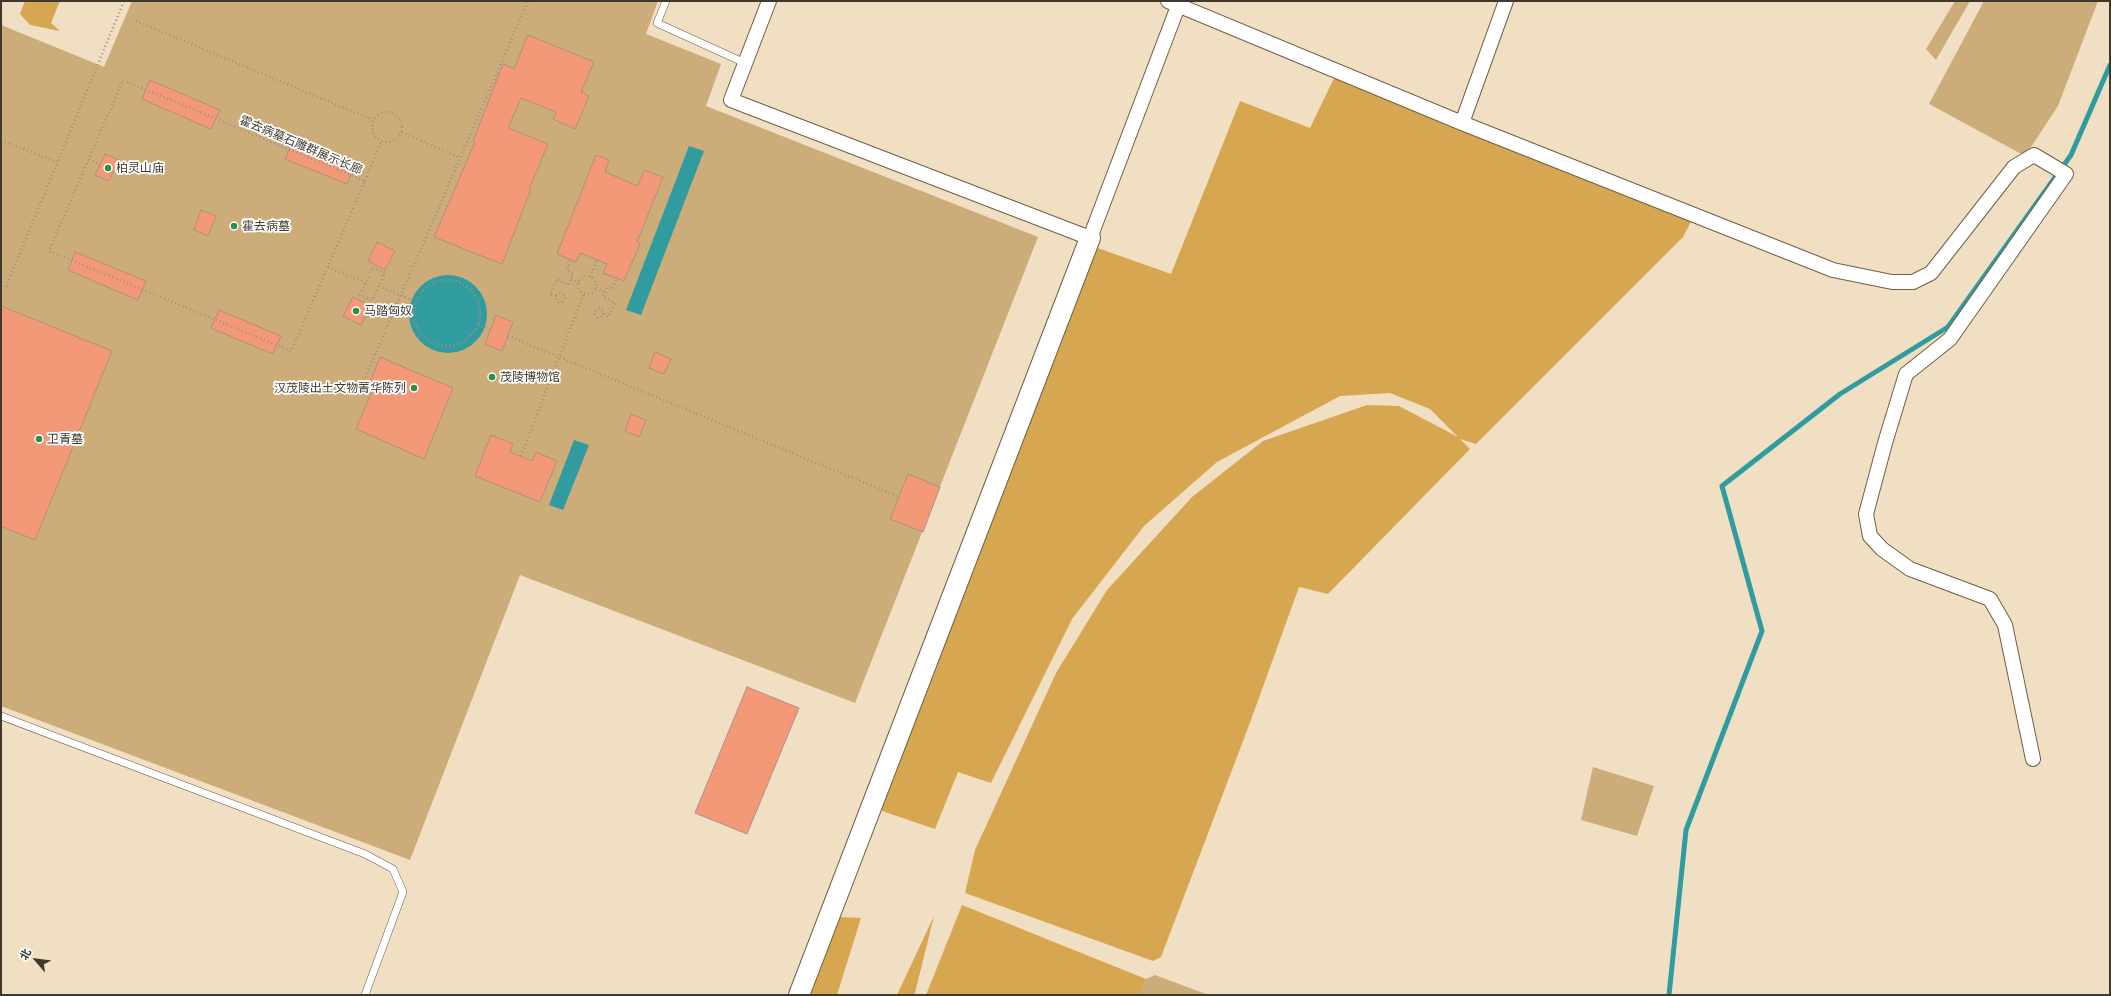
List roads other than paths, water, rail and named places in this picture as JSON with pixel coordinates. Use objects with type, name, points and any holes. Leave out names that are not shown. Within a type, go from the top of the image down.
[{"type":"main road","points":[[799,995],[1090,238]]},
{"type":"street","points":[[769,1],[731,100],[1090,238],[1176,2],[1462,123],[1833,270],[1892,282],[1913,282],[1931,273],[2014,167],[2034,155],[2066,174],[1950,339],[1906,374],[1885,443],[1866,514],[1870,536],[1882,548],[1910,569],[1990,599],[2005,624],[2034,759]]},
{"type":"street","points":[[1462,123],[1506,1]]},
{"type":"lane","points":[[666,1],[657,23],[745,63]]},
{"type":"lane","points":[[1,716],[364,854],[392,869],[403,892],[365,995]]},
{"type":"water","points":[[689,146],[704,151],[641,315],[626,310]]},
{"type":"water","points":[[448,275],[463,278],[470,282],[480,292],[484,299],[487,314],[484,329],[480,336],[470,346],[463,350],[448,353],[433,350],[426,346],[416,336],[412,329],[409,314],[412,299],[416,292],[426,282],[433,278]]},
{"type":"water","points":[[574,440],[589,445],[563,510],[549,505]]},
{"type":"waterway","points":[[1669,995],[1686,830],[1762,631],[1722,486],[1840,394],[1948,327],[2071,155],[2110,65]]},
{"type":"place","name":"柏灵山庙","points":[[108,168]]},
{"type":"place","name":"霍去病墓","points":[[234,226]]},
{"type":"place","name":"马踏匈奴","points":[[356,311]]},
{"type":"place","name":"茂陵博物馆","points":[[492,377]]},
{"type":"place","name":"汉茂陵出土文物菁华陈列","points":[[414,388]]},
{"type":"place","name":"卫青墓","points":[[39,439]]}]
